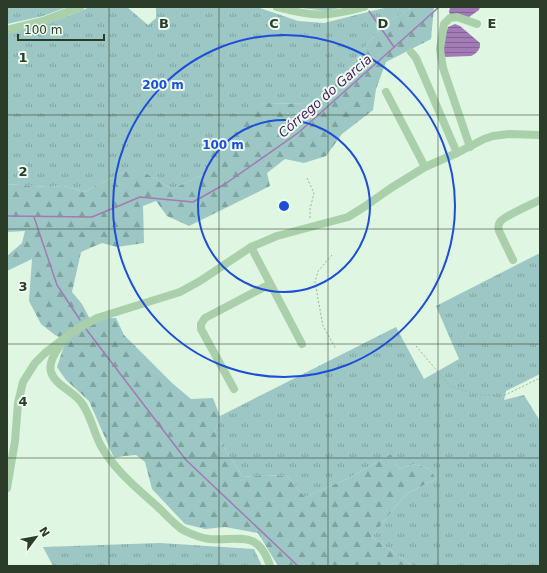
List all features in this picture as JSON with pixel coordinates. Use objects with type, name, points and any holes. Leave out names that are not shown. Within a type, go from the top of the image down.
[{"type":"street","points":[[7,30],[43,21],[80,7]]},
{"type":"street","points":[[277,7],[297,13],[316,16],[364,7]]},
{"type":"street","points":[[470,146],[443,68],[440,49],[444,24],[448,19],[457,17],[477,24]]},
{"type":"street","points":[[411,52],[416,58],[457,153]]},
{"type":"street","points":[[386,92],[425,167]]},
{"type":"street","points":[[7,488],[15,441],[18,403],[23,382],[35,363],[45,353],[85,323],[180,292],[200,281],[251,247],[276,236],[338,220],[354,214],[382,193],[425,167],[488,137],[500,134],[540,135]]},
{"type":"street","points":[[513,260],[499,231],[499,224],[503,219],[540,200]]},
{"type":"street","points":[[251,247],[302,344]]},
{"type":"street","points":[[234,389],[201,329],[201,324],[205,318],[270,284]]},
{"type":"street","points":[[63,339],[51,362],[50,368],[52,374],[55,380],[75,395],[81,402],[91,419],[100,444],[108,458],[119,471],[181,529],[202,538],[246,539],[254,541],[263,550],[270,566]]},
{"type":"path","points":[[308,178],[314,193],[310,209],[310,227]]},
{"type":"path","points":[[332,255],[318,271],[315,282],[323,326],[336,349]]},
{"type":"path","points":[[416,346],[450,386],[479,395],[505,395],[540,378]]},
{"type":"green space","points":[[7,7],[67,7],[43,16],[7,24]]},
{"type":"green space","points":[[90,7],[127,7],[148,25],[156,18],[156,7],[257,7],[298,21],[324,23],[388,7],[410,7],[382,26],[333,87],[309,104],[263,103],[205,174],[172,189],[144,172],[123,172],[84,192],[64,186],[47,187],[7,184],[7,33],[49,22]]},
{"type":"green space","points":[[293,7],[345,7],[326,11]]},
{"type":"green space","points":[[412,7],[434,7],[431,39],[386,62],[376,89],[373,110],[342,134],[326,156],[304,163],[285,159],[267,173],[270,186],[189,226],[167,216],[156,201],[143,206],[144,243],[117,247],[102,243],[81,252],[72,292],[82,304],[92,323],[104,318],[116,318],[124,335],[172,383],[191,399],[213,398],[221,419],[214,432],[243,477],[264,475],[287,476],[305,497],[349,478],[391,454],[399,469],[414,464],[430,469],[436,479],[408,493],[394,508],[372,537],[413,566],[278,566],[258,533],[225,527],[205,529],[185,524],[152,489],[145,462],[136,455],[114,458],[89,401],[66,380],[57,367],[66,340],[55,335],[41,324],[29,301],[32,259],[7,271],[7,256],[22,243],[25,231],[7,232],[7,184],[47,187],[64,186],[84,192],[123,172],[144,172],[172,189],[205,174],[205,149],[263,103],[309,104],[333,87],[382,26]]},
{"type":"green space","points":[[540,253],[540,374],[506,391],[504,400],[524,395],[540,421],[540,566],[413,566],[372,537],[394,508],[408,493],[436,479],[430,469],[414,464],[399,469],[391,454],[349,478],[305,497],[287,476],[264,475],[243,477],[214,432],[221,419],[220,416],[396,327],[424,379],[459,359],[436,306]]},
{"type":"green space","points":[[160,543],[254,549],[262,566],[53,566],[43,547]]},
{"type":"shaded area","points":[[450,7],[480,7],[479,10],[469,17],[450,14]]},
{"type":"shaded area","points":[[455,24],[460,26],[480,43],[479,49],[473,55],[444,57],[443,43],[448,27]]},
{"type":"waterway","name":"Córrego do Garcia","points":[[7,216],[92,217],[140,197],[193,202],[225,184],[298,133],[439,7]]},
{"type":"waterway","points":[[369,11],[394,47]]},
{"type":"waterway","points":[[34,217],[57,285],[80,320]]},
{"type":"waterway","points":[[86,329],[186,460],[298,566]]}]
